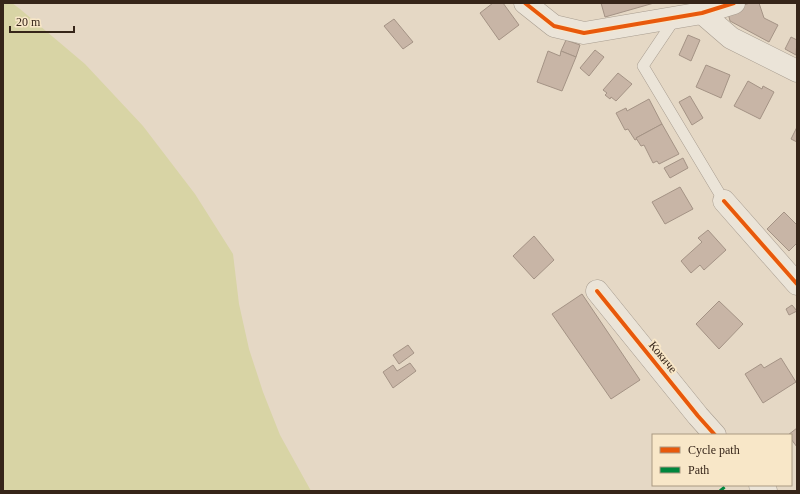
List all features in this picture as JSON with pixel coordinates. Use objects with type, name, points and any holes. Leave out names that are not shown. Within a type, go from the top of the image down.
[{"type":"street","points":[[525,3],[554,26],[584,33],[702,12],[734,3]]},
{"type":"street","points":[[702,12],[731,38],[797,71]]},
{"type":"street","points":[[724,201],[797,284]]},
{"type":"street","name":"Кокиче","points":[[597,291],[714,434]]},
{"type":"lane","points":[[676,17],[644,66],[724,201]]},
{"type":"shaded area","points":[[3,3],[12,3],[85,64],[143,126],[195,194],[233,254],[239,304],[249,349],[263,392],[280,435],[311,491],[3,491]]},
{"type":"building","points":[[493,3],[503,3],[519,25],[499,40],[480,13]]},
{"type":"building","points":[[601,3],[654,3],[605,17]]},
{"type":"building","points":[[750,3],[759,3],[764,18],[778,25],[769,42],[730,21],[728,13],[734,8]]},
{"type":"building","points":[[394,19],[413,42],[403,49],[384,26]]},
{"type":"building","points":[[688,35],[700,40],[691,61],[679,55]]},
{"type":"building","points":[[791,37],[797,40],[796,55],[785,49]]},
{"type":"building","points":[[566,40],[580,45],[576,57],[561,51]]},
{"type":"building","points":[[595,50],[604,57],[589,76],[580,68]]},
{"type":"building","points":[[548,51],[560,56],[561,51],[576,57],[562,91],[537,82]]},
{"type":"building","points":[[706,65],[730,75],[721,98],[696,87]]},
{"type":"building","points":[[618,73],[632,84],[616,101],[605,95],[607,93],[603,90]]},
{"type":"building","points":[[748,81],[762,89],[763,86],[774,92],[760,119],[734,106]]},
{"type":"building","points":[[690,96],[703,118],[692,125],[679,102]]},
{"type":"building","points":[[649,99],[662,124],[636,138],[637,139],[635,140],[628,129],[625,130],[616,113],[626,108],[627,111]]},
{"type":"building","points":[[662,124],[679,154],[659,164],[657,161],[653,163],[644,145],[641,146],[636,138]]},
{"type":"building","points":[[797,127],[797,142],[791,139]]},
{"type":"building","points":[[683,158],[688,168],[670,178],[664,168]]},
{"type":"building","points":[[680,187],[693,209],[665,224],[652,202]]},
{"type":"building","points":[[784,212],[797,225],[797,243],[789,251],[767,229]]},
{"type":"building","points":[[708,230],[726,250],[704,270],[700,265],[691,273],[681,261],[702,242],[698,238]]},
{"type":"building","points":[[534,236],[554,260],[534,279],[513,256]]},
{"type":"building","points":[[582,294],[640,380],[611,399],[552,314]]},
{"type":"building","points":[[719,301],[743,324],[719,349],[696,324]]},
{"type":"building","points":[[792,305],[797,311],[789,315],[786,309]]},
{"type":"building","points":[[408,345],[414,353],[399,364],[393,355]]},
{"type":"building","points":[[781,358],[796,382],[763,403],[745,374],[761,364],[764,368]]},
{"type":"building","points":[[410,363],[416,371],[393,388],[383,372],[393,365],[397,371]]},
{"type":"building","points":[[797,428],[797,447],[792,440],[792,434],[789,434]]},
{"type":"marked path","points":[[720,491],[726,486]]},
{"type":"cycle path","points":[[525,3],[554,26],[584,33],[702,13],[734,3]]},
{"type":"cycle path","points":[[724,201],[797,284]]},
{"type":"cycle path","points":[[597,291],[714,434]]}]
